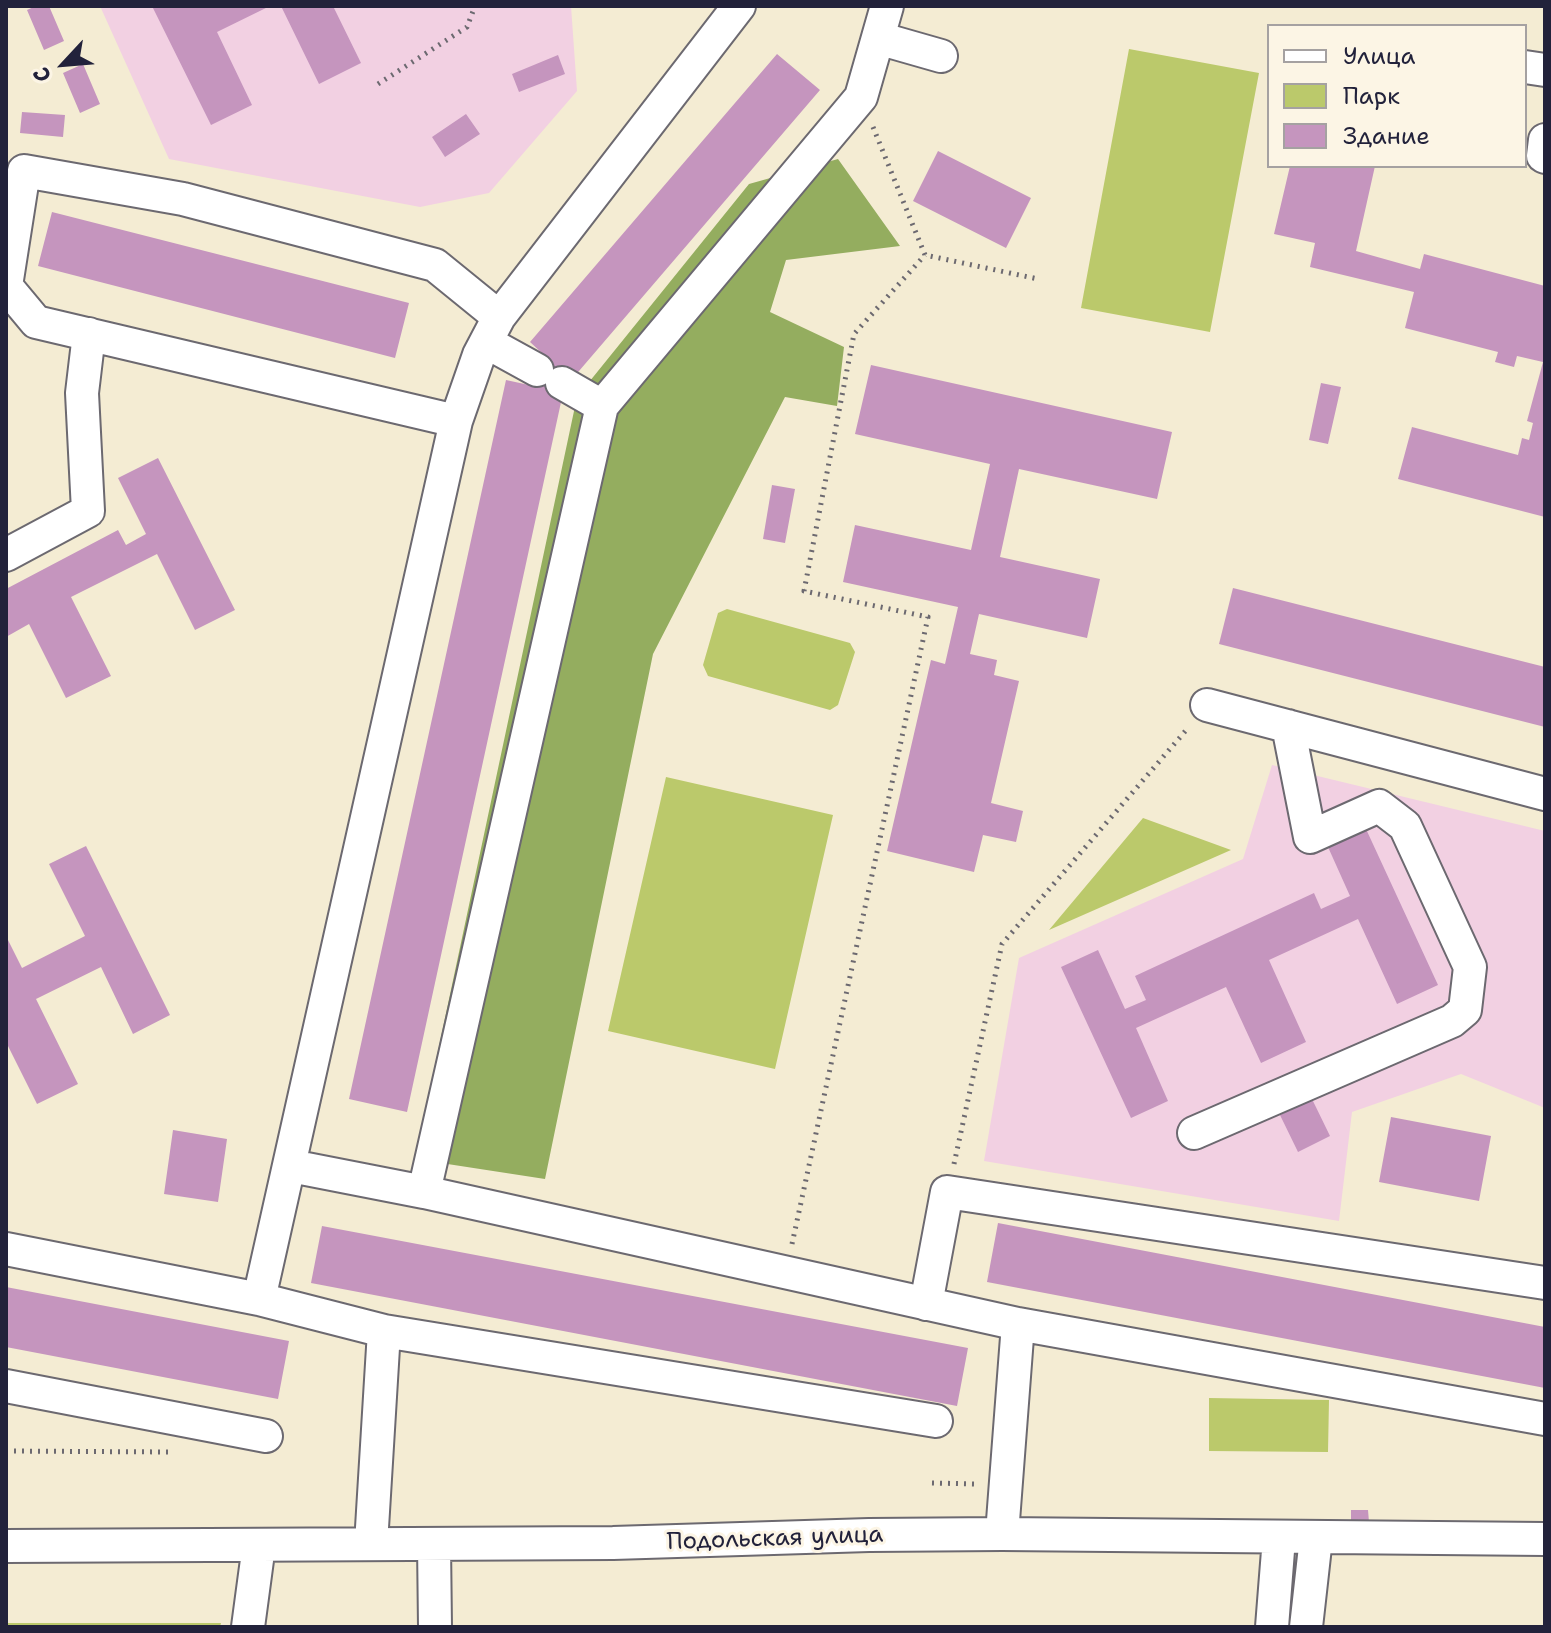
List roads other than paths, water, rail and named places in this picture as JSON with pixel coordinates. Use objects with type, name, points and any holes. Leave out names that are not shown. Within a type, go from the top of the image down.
[{"type":"street","points":[[259,1299],[456,421],[479,355],[493,330],[739,6]]},
{"type":"street","points":[[424,1192],[602,406],[861,97],[887,6]]},
{"type":"street","points":[[878,38],[941,56]]},
{"type":"street","points":[[456,421],[36,322],[6,286],[24,171],[183,199],[435,265],[493,330],[549,376],[602,406]]},
{"type":"street","points":[[6,555],[88,511],[82,393],[89,334]]},
{"type":"street","points":[[1207,705],[1545,794]]},
{"type":"street","points":[[1194,1133],[1452,1021],[1465,1010],[1470,967],[1405,826],[1379,806],[1310,837],[1288,726]]},
{"type":"street","points":[[291,1166],[424,1192],[1018,1324],[1545,1419]]},
{"type":"street","points":[[926,1304],[947,1192],[1545,1283]]},
{"type":"street","points":[[6,1249],[259,1299],[384,1331],[936,1421]]},
{"type":"street","points":[[1002,1534],[1018,1324]]},
{"type":"street","points":[[371,1544],[384,1331]]},
{"type":"street","points":[[6,1386],[266,1436]]},
{"type":"street","name":"Подольская улица","points":[[6,1546],[613,1543],[1002,1534],[1545,1539]]},
{"type":"street","points":[[1272,1627],[1279,1538]]},
{"type":"street","points":[[1306,1627],[1316,1538]]},
{"type":"street","points":[[434,1544],[435,1627]]},
{"type":"street","points":[[248,1627],[259,1545]]}]
